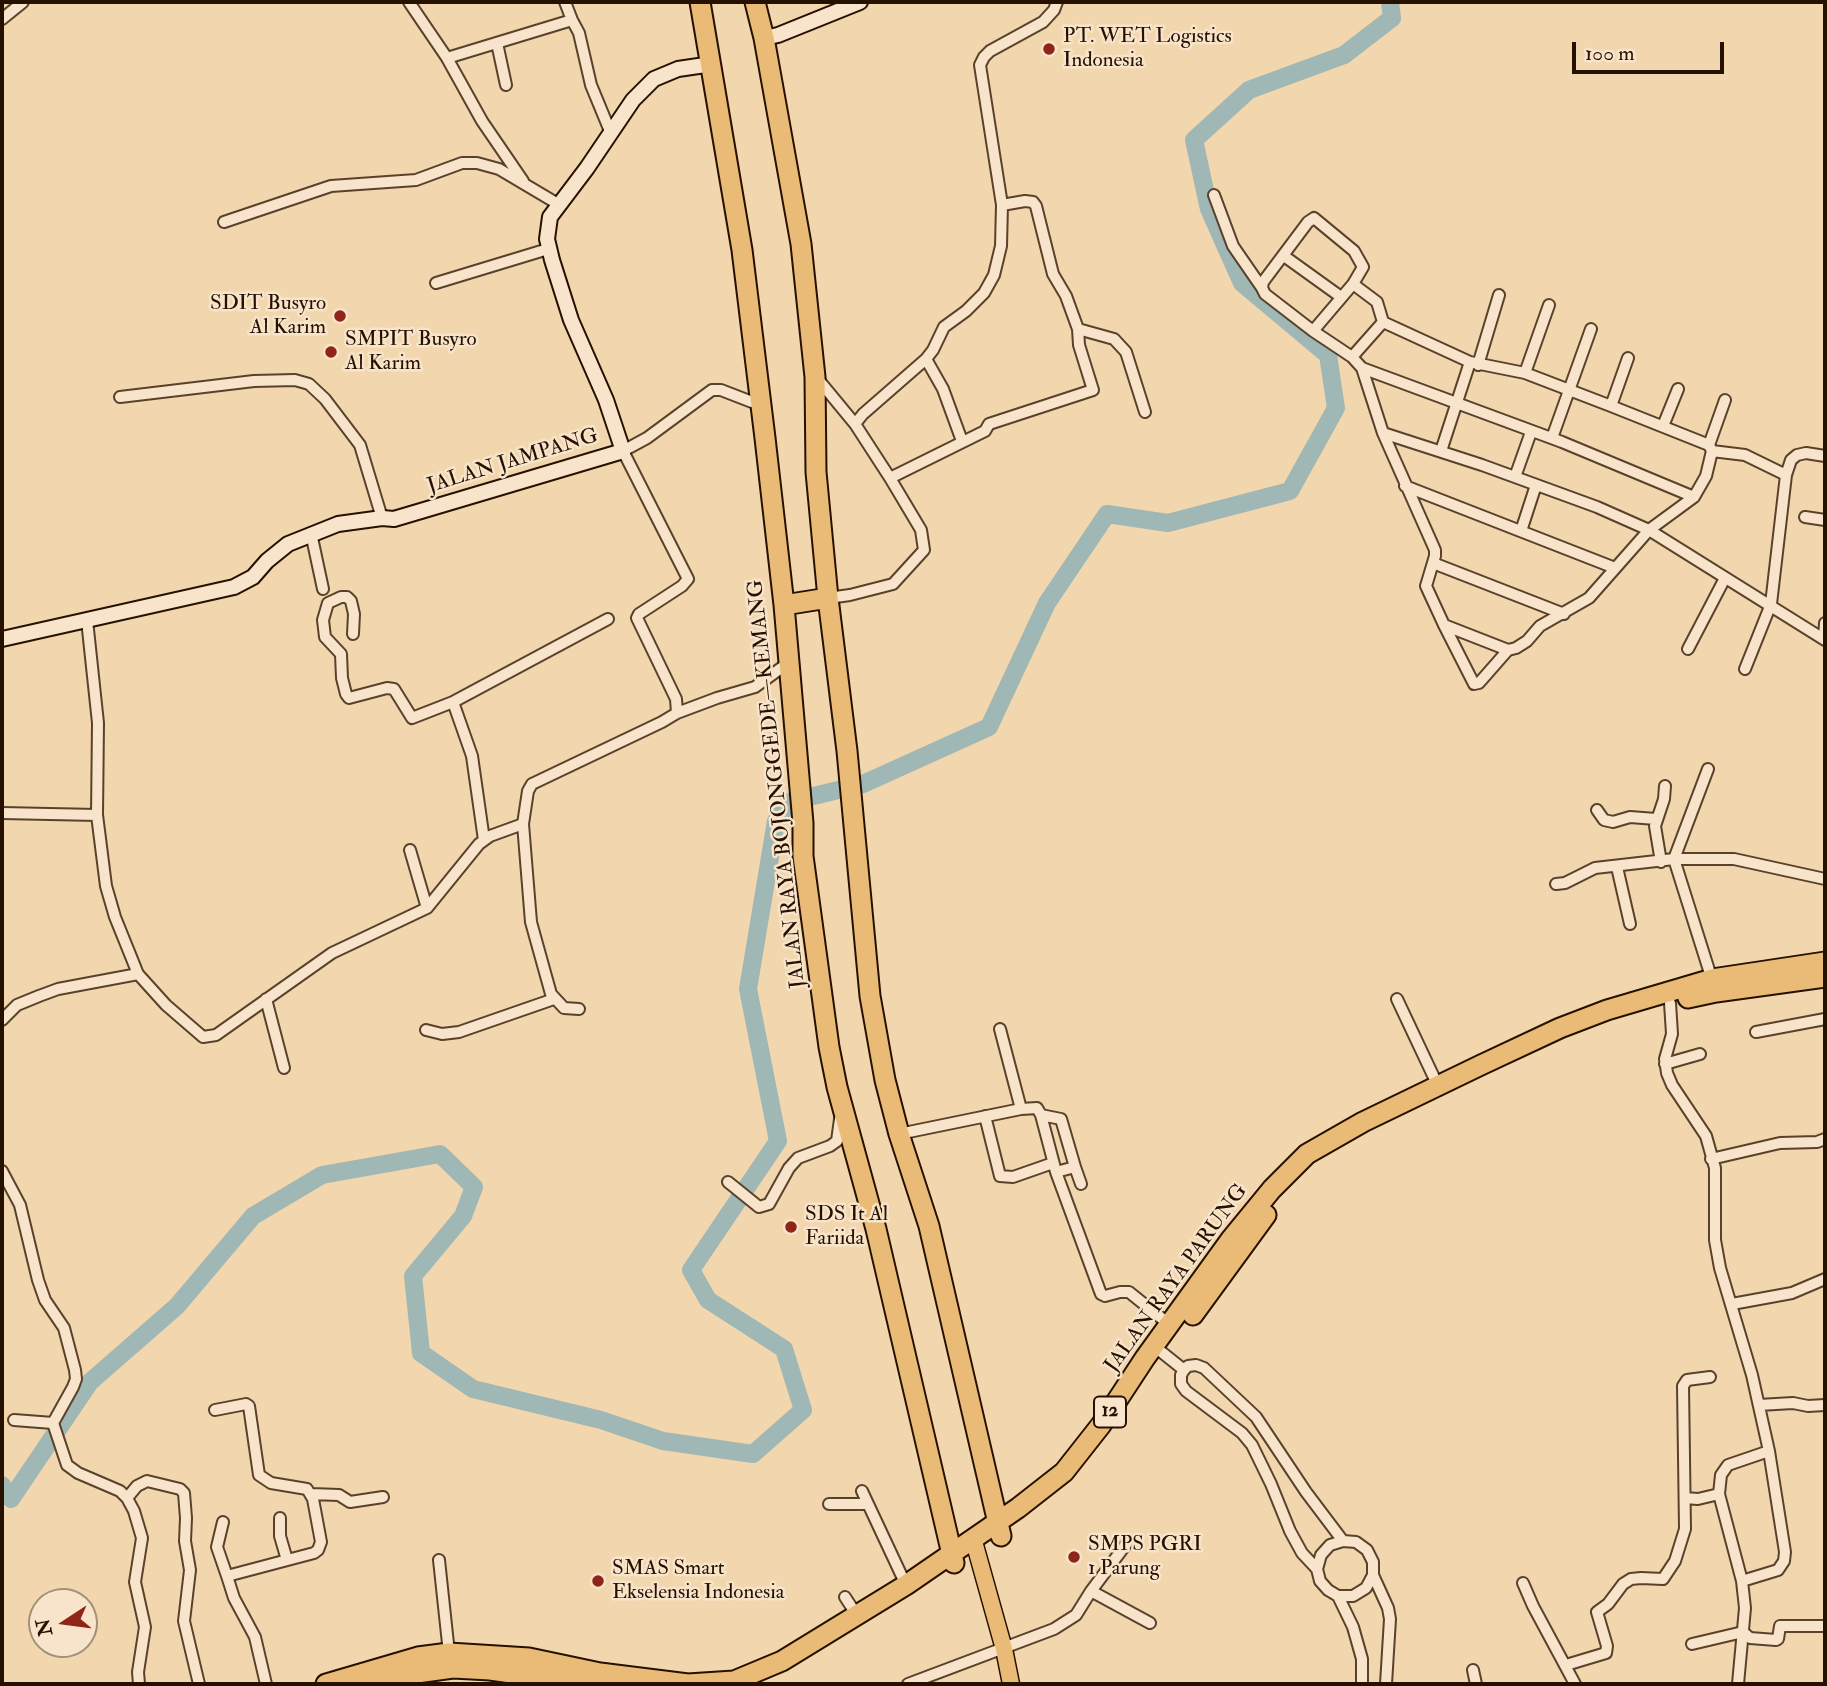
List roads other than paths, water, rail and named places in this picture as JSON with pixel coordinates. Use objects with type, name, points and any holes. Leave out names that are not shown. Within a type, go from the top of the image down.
[{"type":"highway","name":"JALAN RAYA BOJONGGEDE—KEMANG","points":[[700,2],[742,250],[784,605],[803,824],[803,856],[822,1003],[837,1087],[876,1229],[953,1558]]},
{"type":"highway","points":[[755,2],[764,38],[801,244],[815,377],[816,472],[847,751],[870,996],[885,1080],[899,1134],[929,1226],[999,1528]]},
{"type":"highway","points":[[784,605],[828,597]]},
{"type":"highway","name":"JALAN RAYA PARUNG","points":[[762,1684],[796,1668],[953,1558],[999,1528],[1045,1504],[1091,1459],[1159,1350],[1278,1198],[1297,1175],[1314,1162],[1338,1147],[1557,1044],[1611,1022],[1714,985],[1825,962]]},
{"type":"highway","name":"JALAN RAYA PARUNG","points":[[1159,1350],[1170,1325],[1231,1239],[1272,1189],[1307,1154],[1332,1138],[1572,1024],[1679,987],[1825,977]]},
{"type":"highway","name":"JALAN RAYA PARUNG","points":[[376,1684],[409,1674],[453,1668],[688,1684],[733,1681],[782,1661],[953,1558]]},
{"type":"highway","name":"JALAN RAYA PARUNG","points":[[326,1684],[418,1657],[449,1653],[529,1658],[558,1676],[591,1684]]},
{"type":"main road","points":[[975,1544],[1011,1684]]},
{"type":"street","points":[[408,2],[447,58],[482,121],[526,187]]},
{"type":"street","points":[[565,2],[579,33],[590,85],[610,131]]},
{"type":"street","points":[[764,38],[778,35],[860,2]]},
{"type":"street","points":[[855,424],[926,359],[944,327],[984,293],[995,275],[1001,246],[1002,205],[980,72],[982,61],[990,51],[1043,22],[1054,10],[1057,2]]},
{"type":"street","points":[[2,19],[16,4]]},
{"type":"street","points":[[447,58],[572,20]]},
{"type":"street","points":[[497,43],[506,85]]},
{"type":"street","name":"JALAN JAMPANG","points":[[2,639],[234,587],[253,577],[288,544],[311,533],[338,524],[394,519],[623,451],[606,400],[571,320],[548,249],[547,230],[550,217],[558,204],[587,168],[633,100],[654,79],[678,69],[712,64]]},
{"type":"street","points":[[224,222],[331,186],[416,180],[462,163],[477,163],[499,169],[558,204]]},
{"type":"street","points":[[1214,195],[1233,246],[1265,294],[1352,357],[1363,368],[1552,438],[1694,497]]},
{"type":"street","points":[[890,478],[985,430],[989,424],[1093,390],[1079,345],[1078,329],[1066,296],[1053,275],[1035,203],[1025,201],[1002,205]]},
{"type":"street","points":[[1262,288],[1263,282],[1308,222],[1316,219],[1354,251],[1362,264],[1362,271],[1313,331]]},
{"type":"street","points":[[436,282],[548,249]]},
{"type":"street","points":[[1284,256],[1341,297]]},
{"type":"street","points":[[1353,284],[1377,302],[1383,322],[1474,363],[1525,373],[1663,426],[1710,448],[1745,455],[1767,463],[1786,475]]},
{"type":"street","points":[[1441,452],[1456,404],[1499,295]]},
{"type":"street","points":[[1525,373],[1549,305]]},
{"type":"street","points":[[1352,357],[1383,322]]},
{"type":"street","points":[[1078,329],[1114,339],[1126,352],[1145,412]]},
{"type":"street","points":[[1552,438],[1591,330]]},
{"type":"street","points":[[1611,406],[1628,358]]},
{"type":"street","points":[[926,359],[943,389],[962,441]]},
{"type":"street","points":[[1363,368],[1383,433],[1435,550],[1427,589],[1474,684],[1479,684],[1508,650],[1522,645],[1540,626],[1590,598],[1649,530],[1694,497],[1706,476],[1710,448],[1725,400]]},
{"type":"street","points":[[815,377],[855,424],[890,478],[921,530],[924,550],[892,584],[850,595],[828,597]]},
{"type":"street","points":[[120,397],[254,381],[295,380],[309,384],[325,398],[360,444],[382,518]]},
{"type":"street","points":[[1663,426],[1678,389]]},
{"type":"street","points":[[677,713],[676,698],[637,618],[639,614],[682,586],[688,577],[623,451],[647,438],[712,390],[721,390],[752,402]]},
{"type":"street","points":[[1515,477],[1531,432]]},
{"type":"street","points":[[1383,433],[1515,477],[1597,507],[1649,530],[1825,639]]},
{"type":"street","points":[[1745,669],[1770,604],[1786,475],[1791,460],[1799,454],[1825,456]]},
{"type":"street","points":[[1521,531],[1536,485]]},
{"type":"street","points":[[1405,486],[1615,568]]},
{"type":"street","points":[[1805,517],[1825,520]]},
{"type":"street","points":[[311,533],[323,589]]},
{"type":"street","points":[[1433,564],[1564,614]]},
{"type":"street","points":[[1688,649],[1725,578]]},
{"type":"street","points":[[353,634],[354,614],[351,601],[347,597],[341,597],[328,603],[323,620],[325,637],[341,654],[342,678],[349,698],[387,688],[394,689],[412,718],[453,702],[608,619]]},
{"type":"street","points":[[87,620],[98,723],[97,815],[106,887],[138,974],[191,1027],[207,1038],[216,1035],[332,953],[427,908],[484,840],[523,824]]},
{"type":"street","points":[[1825,623],[1825,639]]},
{"type":"street","points":[[1444,625],[1508,650]]},
{"type":"street","points":[[579,1009],[564,1008],[554,999],[531,922],[523,824],[528,791],[532,784],[677,713],[755,687],[788,663]]},
{"type":"street","points":[[453,702],[472,756],[484,840]]},
{"type":"street","points":[[1708,769],[1674,859],[1714,985]]},
{"type":"street","points":[[1661,862],[1656,819],[1664,799],[1665,786]]},
{"type":"street","points":[[1597,810],[1604,820],[1614,822],[1630,817],[1656,819]]},
{"type":"street","points":[[2,813],[97,815]]},
{"type":"street","points":[[410,850],[427,908]]},
{"type":"street","points":[[1556,884],[1565,883],[1595,868],[1674,859],[1734,859],[1825,879]]},
{"type":"street","points":[[1617,867],[1630,923]]},
{"type":"street","points":[[2,1020],[17,1005],[58,989],[138,974]]},
{"type":"street","points":[[266,999],[284,1068]]},
{"type":"street","points":[[426,1030],[442,1034],[459,1032],[554,999]]},
{"type":"street","points":[[1397,999],[1438,1086]]},
{"type":"street","points":[[1670,1003],[1672,1034],[1665,1061],[1672,1085],[1706,1136],[1715,1168],[1716,1240],[1720,1268],[1759,1405],[1782,1533],[1784,1561],[1778,1570],[1742,1581]]},
{"type":"street","points":[[1756,1032],[1825,1018]]},
{"type":"street","points":[[1000,1029],[1021,1109]]},
{"type":"street","points":[[1665,1061],[1700,1054]]},
{"type":"street","points":[[899,1134],[1037,1108],[1054,1167],[1101,1294],[1105,1296],[1120,1292],[1129,1293],[1170,1325]]},
{"type":"street","points":[[727,1182],[759,1207],[769,1204],[789,1167],[798,1158],[837,1141],[839,1119],[845,1115]]},
{"type":"street","points":[[1041,1115],[1061,1119],[1081,1184]]},
{"type":"street","points":[[985,1116],[1000,1176],[1013,1177],[1054,1167],[1075,1167]]},
{"type":"street","points":[[1712,1159],[1780,1143],[1817,1142],[1825,1139]]},
{"type":"street","points":[[2,1171],[20,1205],[38,1280],[46,1300],[64,1328],[75,1370],[73,1387],[53,1426],[67,1465],[127,1498],[142,1538],[135,1582],[145,1627],[138,1672],[139,1684]]},
{"type":"street","points":[[1732,1304],[1792,1293],[1825,1279]]},
{"type":"street","points":[[1159,1350],[1182,1372]]},
{"type":"street","points":[[1318,1569],[1302,1553],[1262,1464],[1242,1433],[1186,1391],[1181,1384],[1182,1372],[1188,1366],[1204,1368],[1256,1417],[1306,1492],[1343,1541]]},
{"type":"street","points":[[1566,1665],[1606,1653],[1607,1646],[1597,1612],[1608,1604],[1626,1581],[1641,1578],[1661,1580],[1668,1575],[1675,1561],[1685,1529],[1684,1383],[1710,1377]]},
{"type":"street","points":[[215,1410],[246,1404],[249,1406],[259,1475],[271,1483],[302,1487],[312,1494],[339,1495],[350,1502],[383,1497]]},
{"type":"street","points":[[1759,1405],[1825,1405]]},
{"type":"street","points":[[1242,1433],[1256,1417]]},
{"type":"street","points":[[14,1420],[53,1426]]},
{"type":"street","points":[[1738,1684],[1745,1608],[1742,1581],[1719,1494],[1721,1475],[1725,1467],[1769,1451]]},
{"type":"street","points":[[127,1498],[137,1486],[147,1480],[180,1489],[184,1493],[185,1541],[190,1570],[184,1621],[199,1684]]},
{"type":"street","points":[[862,1490],[906,1585]]},
{"type":"street","points":[[227,1576],[314,1553],[320,1546],[312,1494]]},
{"type":"street","points":[[1685,1498],[1698,1499],[1719,1494]]},
{"type":"street","points":[[829,1504],[868,1504]]},
{"type":"street","points":[[280,1518],[280,1536],[287,1560]]},
{"type":"street","points":[[223,1522],[217,1547],[234,1598],[255,1637],[266,1684]]},
{"type":"street","points":[[1373,1575],[1366,1588],[1353,1596],[1339,1596],[1328,1590],[1320,1581],[1318,1569],[1321,1555],[1330,1545],[1343,1541],[1356,1542],[1367,1550],[1373,1562],[1373,1575],[1390,1619],[1386,1684]]},
{"type":"street","points":[[908,1684],[1054,1629],[1076,1615],[1127,1543]]},
{"type":"street","points":[[439,1560],[449,1653]]},
{"type":"street","points":[[1523,1583],[1532,1606],[1576,1684]]},
{"type":"street","points":[[1091,1591],[1150,1623]]},
{"type":"street","points":[[1339,1596],[1353,1628],[1362,1659],[1362,1684]]},
{"type":"street","points":[[845,1597],[858,1617]]},
{"type":"street","points":[[1743,1632],[1750,1638],[1776,1640],[1780,1626],[1825,1626]]},
{"type":"street","points":[[1692,1644],[1743,1632]]},
{"type":"street","points":[[1473,1670],[1476,1684]]},
{"type":"waterway","points":[[2,1485],[11,1499],[90,1382],[177,1306],[253,1216],[322,1175],[440,1154],[474,1187],[463,1216],[413,1276],[421,1353],[473,1389],[601,1420],[663,1441],[753,1454],[803,1410],[784,1349],[708,1300],[691,1270],[778,1141],[748,989],[776,821],[789,802],[863,784],[989,727],[1047,603],[1107,514],[1168,523],[1290,491],[1336,408],[1328,355],[1242,283],[1209,209],[1194,140],[1249,90],[1344,55],[1392,18],[1390,2]]},
{"type":"place","name":"PT. WET Logistics Indonesia","points":[[1049,49]]},
{"type":"place","name":"SDIT Busyro Al Karim","points":[[340,316]]},
{"type":"place","name":"SMPIT Busyro Al Karim","points":[[331,352]]},
{"type":"place","name":"SDS It Al Fariida","points":[[791,1227]]},
{"type":"place","name":"SMPS PGRI 1 Parung","points":[[1074,1557]]},
{"type":"place","name":"SMAS Smart Ekselensia Indonesia","points":[[598,1581]]}]
